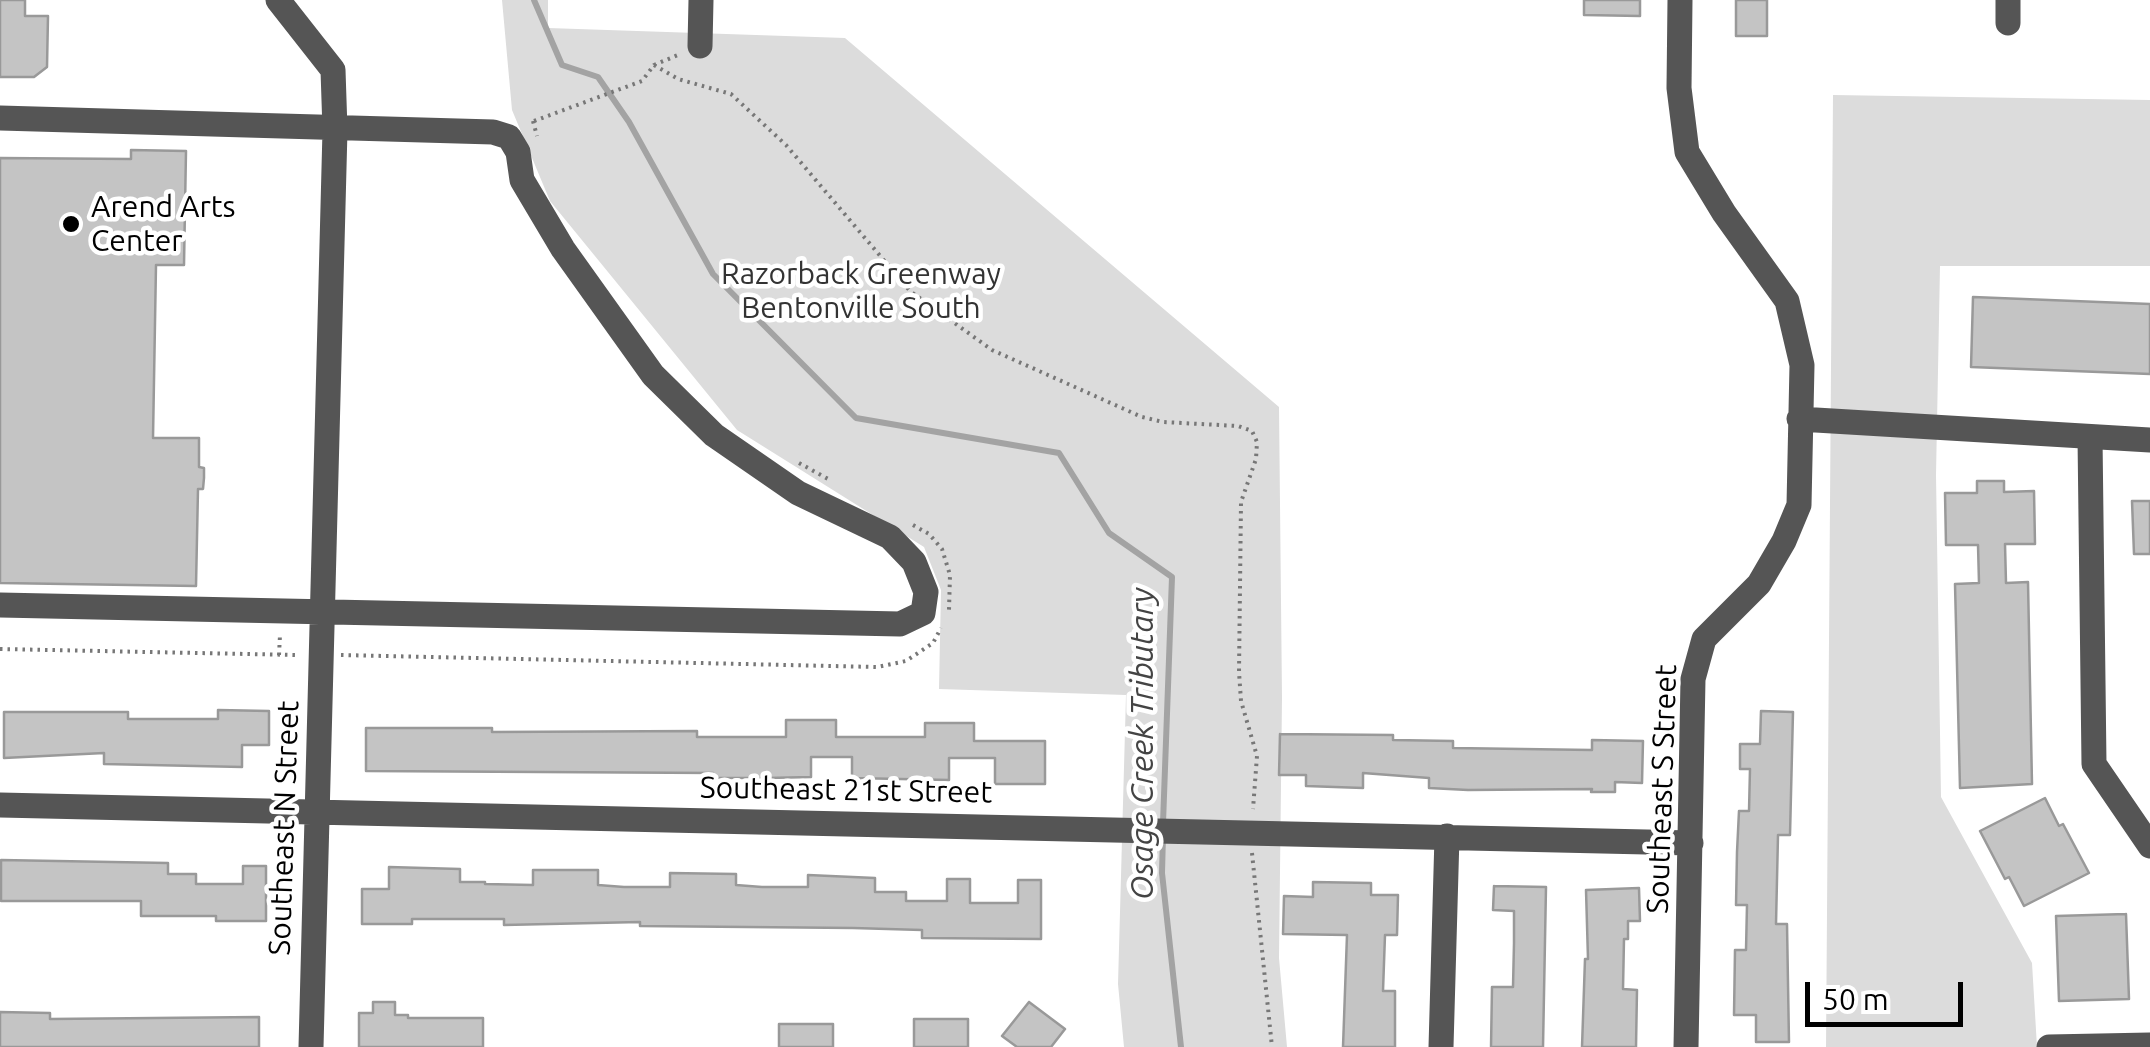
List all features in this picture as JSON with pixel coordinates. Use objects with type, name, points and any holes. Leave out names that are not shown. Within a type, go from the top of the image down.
[{"type":"street","name":"Southeast N Street","points":[[278,0],[333,70],[335,130],[311,1047]]},
{"type":"street","points":[[700,46],[701,0]]},
{"type":"street","name":"Southeast S Street","points":[[1680,0],[1679,88],[1687,152],[1724,213],[1787,301],[1802,365],[1799,504],[1784,541],[1759,584],[1704,639],[1693,679],[1686,1047]]},
{"type":"street","points":[[0,118],[494,132],[509,136],[518,152],[522,180],[563,250],[653,374],[714,435],[798,493],[890,537],[914,562],[926,592],[923,613],[900,624],[0,606]]},
{"type":"street","points":[[1799,419],[2150,440]]},
{"type":"street","points":[[2090,438],[2094,764],[2142,820],[2150,846]]},
{"type":"street","name":"Southeast 21st Street","points":[[0,805],[1691,843]]},
{"type":"street","points":[[1441,1047],[1447,836]]},
{"type":"street","points":[[2049,1047],[2150,1044]]},
{"type":"path","points":[[537,136],[533,121],[642,81],[654,65],[678,79],[731,94],[786,145],[910,290],[992,350],[1142,418],[1238,426],[1252,431],[1257,442],[1256,458],[1242,502],[1239,672],[1241,701],[1257,756],[1252,815]]},
{"type":"path","points":[[792,459],[841,486]]},
{"type":"path","points":[[339,655],[877,667],[906,661],[933,643],[947,618],[950,600],[950,575],[942,549],[929,534],[910,523]]},
{"type":"path","points":[[279,655],[280,626]]},
{"type":"path","points":[[0,650],[306,656]]},
{"type":"path","points":[[1252,855],[1272,1047]]},
{"type":"green space","name":"Razorback Greenway Bentonville South","points":[[502,0],[548,0],[548,28],[845,38],[1279,407],[1279,958],[1287,1047],[1124,1047],[1118,984],[1126,695],[939,689],[941,590],[924,547],[737,430],[550,201],[512,110]]},
{"type":"green space","points":[[1833,95],[2150,100],[2150,266],[1940,266],[1936,475],[1941,797],[2032,963],[2037,1047],[1826,1047]]},
{"type":"building","points":[[0,0],[25,0],[25,16],[48,16],[47,67],[34,77],[0,77]]},
{"type":"building","points":[[1584,0],[1640,0],[1640,16],[1584,15]]},
{"type":"building","points":[[1736,0],[1767,0],[1767,36],[1736,36]]},
{"type":"building","points":[[131,150],[186,151],[184,265],[156,265],[153,438],[199,438],[199,467],[204,468],[204,478],[203,489],[198,489],[196,586],[0,583],[0,158],[131,159]]},
{"type":"building","points":[[1973,297],[2150,304],[2150,374],[1971,367]]},
{"type":"building","points":[[1977,481],[2004,481],[2004,492],[2034,491],[2035,544],[2005,544],[2006,583],[2028,582],[2032,784],[1960,788],[1955,584],[1979,583],[1978,545],[1946,545],[1945,493],[1977,493]]},
{"type":"building","points":[[2132,501],[2150,501],[2150,554],[2134,554]]},
{"type":"building","points":[[218,710],[269,711],[269,745],[242,745],[242,767],[104,764],[104,753],[4,758],[4,712],[128,712],[128,719],[218,719]]},
{"type":"building","points":[[1761,711],[1793,712],[1790,835],[1778,835],[1776,924],[1787,924],[1789,1042],[1756,1042],[1756,1015],[1734,1015],[1735,950],[1746,950],[1747,905],[1736,905],[1739,811],[1749,811],[1750,769],[1740,769],[1740,744],[1760,744]]},
{"type":"building","points":[[786,720],[836,720],[836,737],[925,737],[925,723],[974,723],[974,741],[1045,741],[1045,784],[995,784],[995,758],[949,758],[949,780],[852,778],[852,757],[811,757],[811,777],[366,771],[366,728],[697,731],[697,737],[786,737]]},
{"type":"building","points":[[1280,734],[1393,735],[1393,740],[1453,741],[1453,748],[1592,750],[1592,740],[1643,741],[1642,783],[1615,782],[1615,792],[1468,790],[1429,788],[1429,778],[1363,773],[1363,788],[1306,786],[1306,775],[1279,775]]},
{"type":"building","points":[[2045,798],[2089,873],[2024,906],[1980,831]]},
{"type":"building","points":[[1,860],[168,863],[168,874],[196,874],[196,884],[243,884],[243,866],[266,866],[266,921],[141,916],[141,901],[1,901]]},
{"type":"building","points":[[389,867],[460,869],[460,882],[485,884],[533,885],[533,870],[598,870],[598,885],[624,887],[670,887],[670,873],[736,874],[736,885],[762,887],[808,887],[808,875],[875,878],[875,892],[906,892],[906,901],[947,901],[947,879],[970,879],[970,903],[1018,903],[1018,880],[1041,880],[1041,939],[922,938],[922,930],[640,926],[640,922],[504,925],[504,919],[412,919],[412,924],[362,924],[362,889],[389,889]]},
{"type":"building","points":[[1313,882],[1371,883],[1371,895],[1398,895],[1397,935],[1385,935],[1383,991],[1395,991],[1395,1047],[1343,1047],[1347,935],[1283,934],[1284,896],[1313,897]]},
{"type":"building","points":[[1494,886],[1546,887],[1543,1047],[1491,1047],[1492,987],[1513,987],[1514,943],[1514,911],[1493,910]]},
{"type":"building","points":[[1639,888],[1640,921],[1628,921],[1628,939],[1624,939],[1623,989],[1637,990],[1636,1047],[1582,1047],[1588,959],[1586,890]]},
{"type":"building","points":[[2126,914],[2129,999],[2059,1001],[2056,916]]},
{"type":"building","points":[[373,1002],[395,1002],[395,1015],[408,1018],[483,1018],[483,1047],[359,1047],[359,1013],[373,1013]]},
{"type":"building","points":[[1029,1002],[1065,1029],[1051,1047],[1017,1047],[1002,1036]]},
{"type":"building","points":[[0,1012],[50,1013],[50,1019],[259,1017],[259,1047],[0,1047]]},
{"type":"building","points":[[914,1019],[968,1019],[968,1047],[914,1047]]},
{"type":"building","points":[[779,1024],[833,1024],[833,1047],[779,1047]]},
{"type":"waterway","name":"Osage Creek Tributary","points":[[534,0],[562,65],[598,77],[629,122],[713,274],[856,418],[1059,453],[1109,533],[1172,577],[1163,823]]},
{"type":"waterway","name":"Osage Creek Tributary","points":[[1163,835],[1162,873],[1181,1047]]},
{"type":"place","name":"Arend Arts Center","points":[[71,224]]}]
